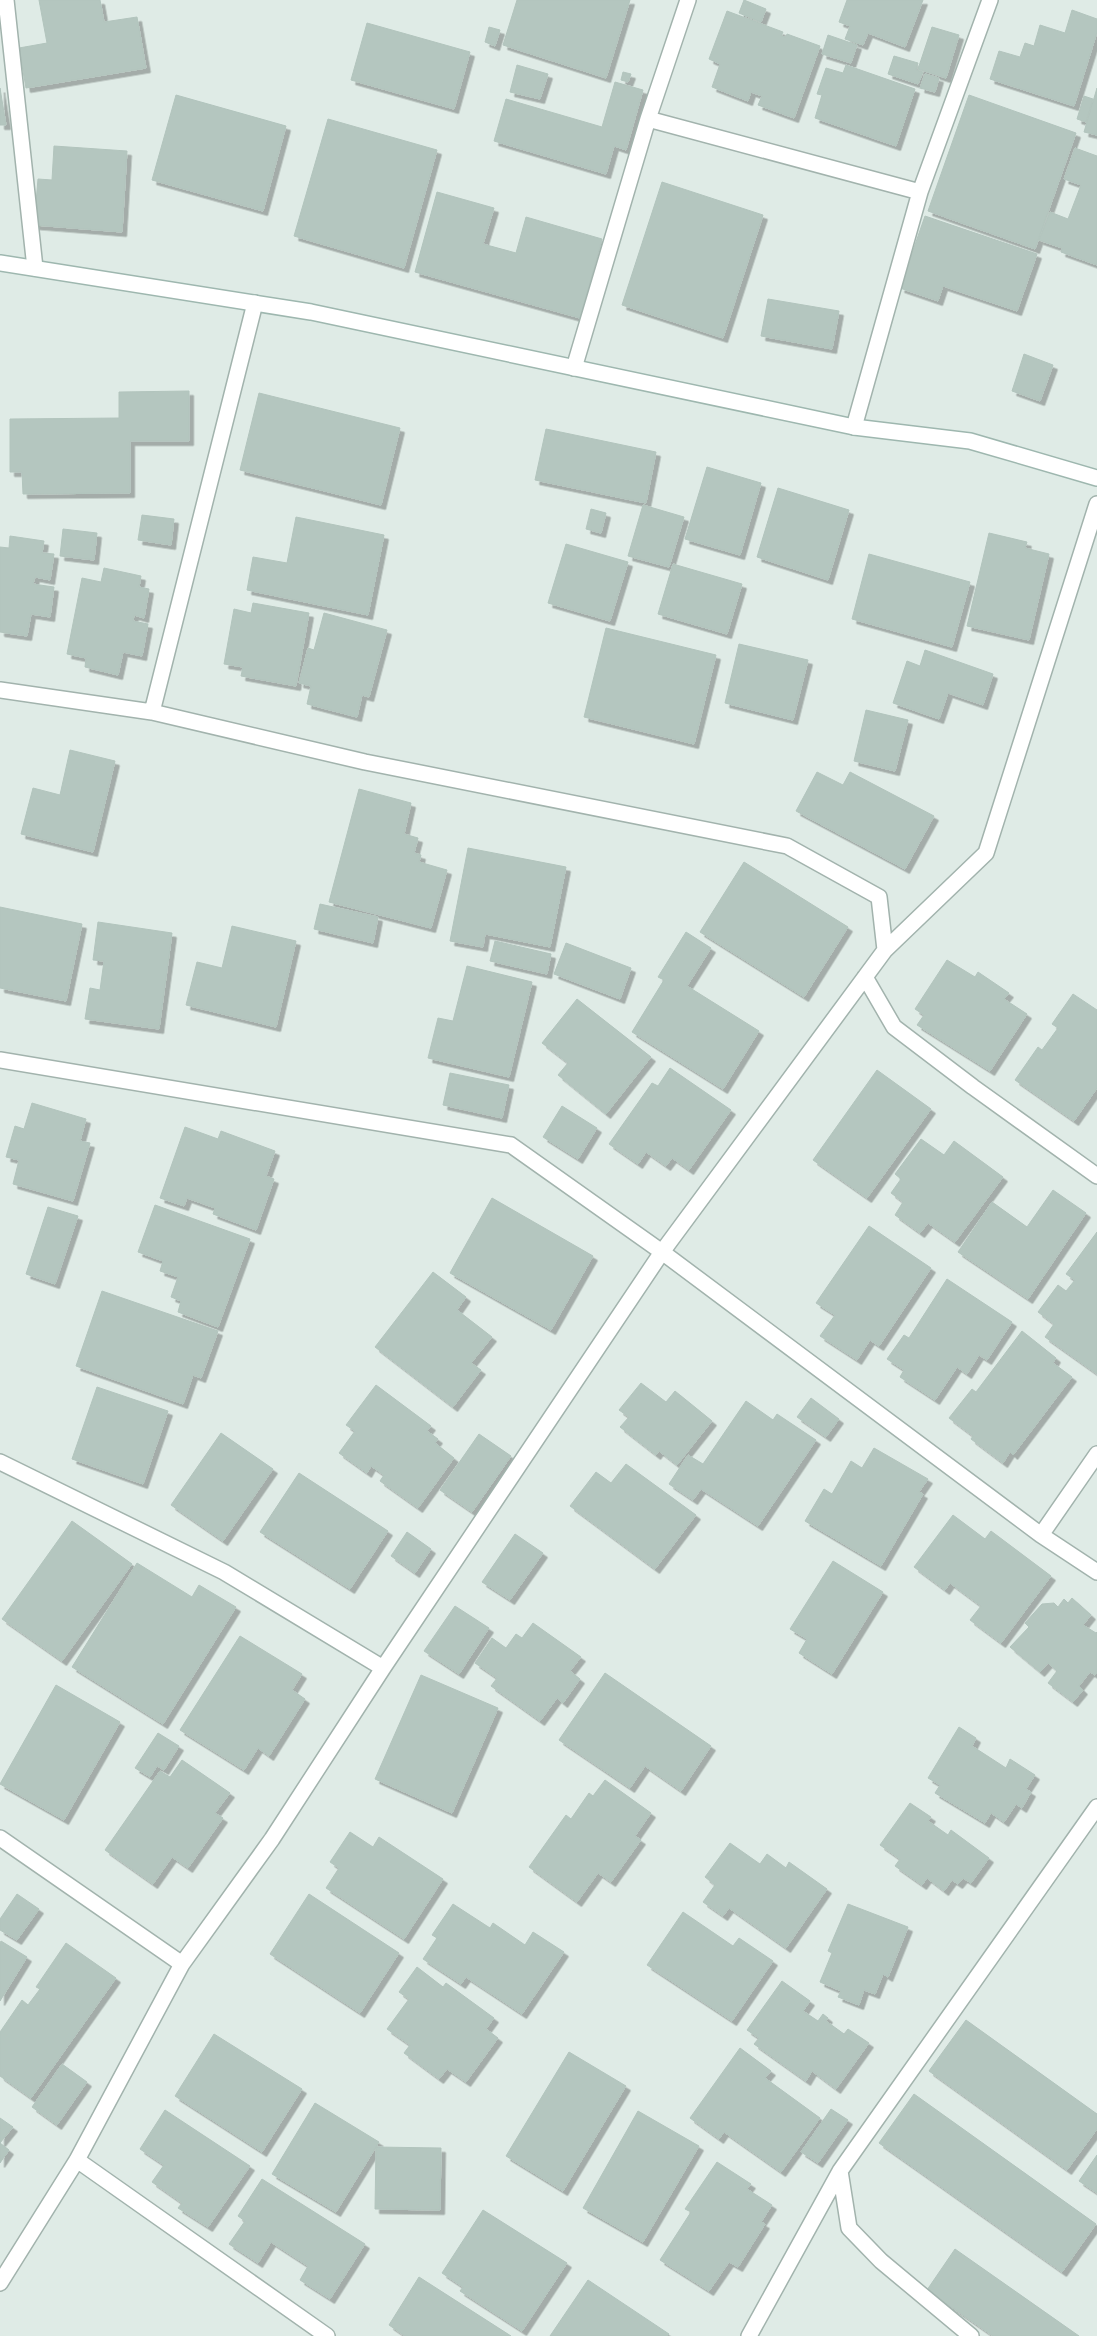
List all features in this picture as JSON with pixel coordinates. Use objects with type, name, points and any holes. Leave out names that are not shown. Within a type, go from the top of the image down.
[{"type":"street","points":[[6,0],[36,268]]},
{"type":"street","points":[[574,368],[648,119],[688,0]]},
{"type":"street","points":[[854,427],[920,192],[990,0]]},
{"type":"street","points":[[648,119],[920,192]]},
{"type":"street","points":[[0,263],[311,312],[854,427],[970,441],[1097,478]]},
{"type":"street","points":[[152,712],[255,303]]},
{"type":"street","points":[[0,2283],[77,2160],[182,1964],[272,1839],[383,1668],[662,1252],[885,950],[986,853],[1097,504]]},
{"type":"street","points":[[0,690],[152,712],[365,762],[787,846],[878,897],[885,950]]},
{"type":"street","points":[[866,978],[894,1028],[1097,1176]]},
{"type":"street","points":[[0,1060],[511,1145],[662,1252],[1041,1535],[1097,1572]]},
{"type":"street","points":[[1041,1535],[1097,1454]]},
{"type":"street","points":[[0,1462],[224,1572],[383,1668]]},
{"type":"street","points":[[749,2336],[840,2171],[1097,1807]]},
{"type":"street","points":[[0,1838],[182,1964]]},
{"type":"street","points":[[77,2160],[327,2336]]},
{"type":"street","points":[[840,2171],[849,2228],[881,2261],[971,2336]]},
{"type":"building","points":[[39,0],[100,0],[104,22],[137,17],[146,68],[26,88],[19,48],[47,43]]},
{"type":"building","points":[[517,0],[630,0],[606,78],[503,45]]},
{"type":"building","points":[[744,0],[766,9],[761,22],[739,13]]},
{"type":"building","points":[[847,0],[923,0],[905,47],[868,33],[863,45],[845,39],[850,26],[839,22]]},
{"type":"building","points":[[1072,10],[1097,19],[1097,32],[1074,106],[990,79],[999,51],[1020,57],[1025,43],[1034,46],[1040,25],[1065,33]]},
{"type":"building","points":[[727,11],[783,32],[781,36],[786,37],[787,34],[820,46],[794,118],[758,105],[762,96],[751,92],[748,101],[712,87],[720,64],[709,59]]},
{"type":"building","points":[[367,23],[470,52],[454,109],[351,80]]},
{"type":"building","points":[[489,27],[500,30],[495,46],[485,42]]},
{"type":"building","points":[[932,27],[959,35],[946,78],[918,69]]},
{"type":"building","points":[[828,35],[857,45],[851,63],[822,54]]},
{"type":"building","points":[[894,56],[918,63],[916,70],[923,72],[918,84],[888,74]]},
{"type":"building","points":[[517,65],[548,74],[540,99],[510,92]]},
{"type":"building","points":[[846,65],[915,89],[896,146],[815,118],[822,95],[817,94],[826,68],[843,73]]},
{"type":"building","points":[[623,72],[631,74],[628,82],[621,80]]},
{"type":"building","points":[[925,74],[939,78],[935,92],[920,88]]},
{"type":"building","points":[[615,82],[643,90],[626,150],[614,146],[606,174],[494,141],[506,99],[602,127]]},
{"type":"building","points":[[0,88],[6,125],[0,125]]},
{"type":"building","points":[[1097,88],[1097,135],[1084,132]]},
{"type":"building","points":[[176,95],[286,126],[263,211],[152,180]]},
{"type":"building","points":[[969,95],[1076,133],[1035,249],[928,211]]},
{"type":"building","points":[[1084,96],[1093,99],[1086,122],[1077,119]]},
{"type":"building","points":[[328,119],[437,150],[404,268],[294,236]]},
{"type":"building","points":[[54,146],[127,151],[122,232],[34,225],[38,179],[52,180]]},
{"type":"building","points":[[1075,148],[1097,156],[1097,265],[1061,252],[1062,248],[1039,240],[1050,212],[1068,219],[1081,185],[1064,179]]},
{"type":"building","points":[[662,182],[763,215],[723,338],[622,305]]},
{"type":"building","points":[[437,192],[494,208],[483,244],[516,253],[526,217],[602,239],[580,318],[415,272]]},
{"type":"building","points":[[925,216],[1037,254],[1017,311],[943,286],[938,301],[900,288]]},
{"type":"building","points":[[768,299],[839,311],[832,349],[761,336]]},
{"type":"building","points":[[1024,354],[1053,365],[1040,401],[1012,391]]},
{"type":"building","points":[[189,391],[189,441],[130,441],[130,493],[23,494],[22,472],[10,472],[10,419],[119,418],[119,392]]},
{"type":"building","points":[[259,393],[400,428],[381,505],[240,470]]},
{"type":"building","points":[[546,429],[656,452],[646,503],[535,480]]},
{"type":"building","points":[[707,467],[761,483],[740,555],[685,539]]},
{"type":"building","points":[[778,488],[849,510],[828,580],[757,557]]},
{"type":"building","points":[[643,505],[684,517],[669,567],[628,556]]},
{"type":"building","points":[[591,509],[606,513],[601,533],[586,529]]},
{"type":"building","points":[[142,515],[174,519],[171,545],[138,540]]},
{"type":"building","points":[[296,517],[384,535],[368,615],[247,590],[253,557],[287,563]]},
{"type":"building","points":[[63,529],[97,533],[94,560],[60,556]]},
{"type":"building","points":[[989,533],[1027,542],[1025,548],[1049,554],[1029,640],[967,626]]},
{"type":"building","points":[[10,536],[44,541],[42,553],[54,554],[50,580],[35,577],[33,584],[54,587],[50,617],[31,614],[27,636],[0,632],[0,547],[9,548]]},
{"type":"building","points":[[566,544],[628,562],[610,621],[548,603]]},
{"type":"building","points":[[869,554],[970,582],[952,647],[852,619]]},
{"type":"building","points":[[673,564],[742,584],[727,634],[658,614]]},
{"type":"building","points":[[104,568],[141,576],[139,587],[149,589],[144,618],[134,615],[133,621],[148,624],[142,656],[123,652],[118,675],[85,667],[86,658],[67,654],[82,578],[101,582]]},
{"type":"building","points":[[253,603],[309,613],[296,686],[241,676],[243,667],[224,664],[234,609],[251,613]]},
{"type":"building","points":[[324,613],[387,630],[369,697],[362,695],[357,717],[307,704],[311,686],[299,683],[308,648],[314,650]]},
{"type":"building","points":[[606,628],[716,655],[694,744],[584,717]]},
{"type":"building","points":[[739,644],[808,660],[793,720],[725,703]]},
{"type":"building","points":[[925,650],[993,674],[983,705],[948,693],[939,719],[893,703],[907,661],[920,666]]},
{"type":"building","points":[[866,710],[908,720],[895,771],[854,761]]},
{"type":"building","points":[[70,750],[115,761],[93,852],[21,834],[33,788],[60,795]]},
{"type":"building","points":[[817,772],[843,785],[850,772],[934,816],[905,869],[796,811]]},
{"type":"building","points":[[359,789],[411,803],[404,834],[418,838],[414,853],[421,855],[419,862],[447,870],[431,928],[329,902]]},
{"type":"building","points":[[468,848],[566,867],[550,947],[485,934],[483,947],[450,941]]},
{"type":"building","points":[[744,862],[848,927],[804,997],[700,932]]},
{"type":"building","points":[[320,904],[378,917],[373,943],[314,929]]},
{"type":"building","points":[[0,907],[82,924],[66,1001],[0,988]]},
{"type":"building","points":[[98,922],[172,933],[159,1029],[85,1019],[90,988],[100,990],[104,961],[93,960]]},
{"type":"building","points":[[232,926],[296,941],[276,1027],[186,1005],[197,962],[222,968]]},
{"type":"building","points":[[686,932],[711,948],[687,986],[759,1031],[723,1089],[632,1032],[664,980],[658,977]]},
{"type":"building","points":[[495,941],[551,954],[547,974],[490,961]]},
{"type":"building","points":[[566,943],[631,968],[620,999],[554,974]]},
{"type":"building","points":[[947,960],[975,977],[978,972],[1009,993],[1004,999],[1027,1014],[990,1071],[917,1025],[924,1015],[915,1009]]},
{"type":"building","points":[[467,966],[532,982],[509,1077],[428,1058],[438,1018],[453,1021]]},
{"type":"building","points":[[1073,994],[1097,1010],[1097,1088],[1074,1121],[1015,1080],[1038,1047],[1042,1050],[1058,1028],[1052,1024]]},
{"type":"building","points":[[577,999],[651,1057],[606,1114],[558,1075],[568,1063],[542,1043]]},
{"type":"building","points":[[670,1068],[731,1110],[689,1170],[672,1158],[666,1166],[646,1152],[638,1164],[609,1144],[652,1083],[658,1086]]},
{"type":"building","points":[[877,1070],[931,1109],[867,1198],[813,1160]]},
{"type":"building","points":[[450,1073],[509,1085],[502,1118],[443,1105]]},
{"type":"building","points":[[32,1103],[86,1119],[80,1141],[90,1143],[73,1201],[13,1184],[19,1160],[6,1157],[15,1126],[24,1129]]},
{"type":"building","points":[[562,1106],[597,1128],[578,1159],[543,1137]]},
{"type":"building","points":[[185,1127],[218,1139],[221,1131],[275,1151],[266,1176],[274,1179],[256,1230],[213,1214],[215,1208],[187,1198],[184,1206],[160,1198]]},
{"type":"building","points":[[921,1139],[944,1155],[954,1141],[1003,1177],[955,1242],[928,1223],[920,1233],[895,1215],[903,1202],[891,1193],[901,1179],[895,1174]]},
{"type":"building","points":[[1053,1190],[1086,1213],[1028,1299],[958,1252],[992,1202],[1027,1227]]},
{"type":"building","points":[[492,1198],[593,1256],[551,1330],[450,1273]]},
{"type":"building","points":[[155,1205],[250,1239],[218,1327],[178,1312],[181,1301],[171,1297],[178,1277],[160,1271],[163,1261],[138,1252]]},
{"type":"building","points":[[48,1207],[78,1216],[55,1284],[26,1274]]},
{"type":"building","points":[[869,1226],[931,1268],[879,1346],[870,1340],[857,1360],[820,1336],[835,1315],[816,1303]]},
{"type":"building","points":[[1097,1232],[1097,1374],[1045,1337],[1054,1324],[1038,1312],[1058,1285],[1066,1291],[1075,1280],[1066,1274]]},
{"type":"building","points":[[433,1272],[466,1297],[457,1310],[492,1337],[471,1363],[481,1370],[453,1407],[375,1347]]},
{"type":"building","points":[[947,1279],[1012,1322],[987,1360],[979,1355],[967,1374],[957,1367],[935,1400],[900,1377],[904,1370],[887,1359],[904,1335],[909,1338]]},
{"type":"building","points":[[102,1291],[218,1331],[201,1378],[193,1375],[183,1404],[76,1366]]},
{"type":"building","points":[[1022,1331],[1056,1358],[1053,1363],[1072,1377],[1013,1455],[1010,1452],[1003,1463],[971,1439],[973,1436],[949,1418],[972,1389],[976,1392]]},
{"type":"building","points":[[641,1383],[666,1402],[675,1391],[712,1421],[677,1465],[659,1451],[656,1455],[620,1427],[629,1417],[619,1410]]},
{"type":"building","points":[[376,1385],[431,1426],[427,1431],[438,1439],[435,1443],[454,1458],[418,1508],[380,1481],[384,1475],[371,1466],[367,1473],[339,1453],[355,1431],[346,1425]]},
{"type":"building","points":[[97,1387],[168,1411],[143,1484],[72,1459]]},
{"type":"building","points":[[811,1398],[839,1419],[826,1437],[797,1417]]},
{"type":"building","points":[[746,1401],[773,1420],[777,1414],[816,1440],[758,1526],[701,1489],[693,1500],[669,1484],[688,1455],[703,1464]]},
{"type":"building","points":[[221,1433],[273,1469],[223,1541],[171,1505]]},
{"type":"building","points":[[479,1434],[511,1456],[472,1512],[440,1490]]},
{"type":"building","points":[[874,1448],[928,1479],[919,1492],[923,1494],[881,1566],[805,1521],[824,1489],[832,1494],[851,1461],[862,1468]]},
{"type":"building","points":[[626,1464],[696,1515],[655,1569],[570,1506],[596,1472],[611,1483]]},
{"type":"building","points":[[299,1473],[388,1531],[350,1589],[260,1532]]},
{"type":"building","points":[[953,1515],[985,1539],[991,1531],[1051,1576],[1001,1643],[970,1620],[981,1606],[950,1583],[945,1590],[914,1567]]},
{"type":"building","points":[[72,1521],[132,1564],[62,1661],[2,1619]]},
{"type":"building","points":[[407,1532],[431,1549],[415,1573],[391,1556]]},
{"type":"building","points":[[515,1534],[543,1553],[510,1600],[482,1582]]},
{"type":"building","points":[[833,1561],[883,1592],[832,1674],[799,1653],[807,1639],[790,1629]]},
{"type":"building","points":[[137,1563],[192,1597],[199,1585],[236,1607],[163,1724],[72,1667]]},
{"type":"building","points":[[1072,1598],[1091,1615],[1083,1625],[1097,1632],[1097,1673],[1095,1675],[1090,1672],[1079,1686],[1083,1690],[1073,1702],[1048,1683],[1057,1671],[1048,1663],[1040,1672],[1010,1647],[1029,1627],[1025,1623],[1042,1604],[1054,1603],[1058,1607],[1064,1599],[1068,1603]]},
{"type":"building","points":[[455,1606],[489,1628],[459,1674],[424,1651]]},
{"type":"building","points":[[533,1623],[581,1657],[570,1671],[580,1679],[563,1703],[557,1698],[540,1721],[491,1686],[497,1678],[475,1663],[492,1638],[506,1648],[516,1634],[522,1638]]},
{"type":"building","points":[[240,1636],[302,1674],[292,1690],[305,1699],[269,1756],[258,1748],[244,1770],[180,1730]]},
{"type":"building","points":[[605,1673],[711,1746],[681,1791],[645,1766],[630,1788],[559,1740]]},
{"type":"building","points":[[421,1675],[498,1708],[452,1813],[375,1779]]},
{"type":"building","points":[[56,1685],[120,1722],[64,1820],[0,1784]]},
{"type":"building","points":[[959,1727],[976,1738],[972,1746],[1006,1768],[1010,1759],[1035,1775],[1026,1789],[1031,1792],[1022,1808],[1016,1804],[1004,1822],[991,1813],[985,1823],[935,1793],[940,1785],[928,1778]]},
{"type":"building","points":[[158,1733],[179,1746],[164,1770],[157,1766],[150,1777],[135,1768]]},
{"type":"building","points":[[182,1760],[230,1793],[215,1813],[223,1818],[188,1868],[172,1857],[153,1884],[105,1850],[160,1771],[170,1777]]},
{"type":"building","points":[[605,1780],[651,1813],[635,1836],[641,1840],[611,1882],[598,1873],[577,1902],[529,1867],[566,1815],[571,1819],[589,1793],[593,1796]]},
{"type":"building","points":[[910,1803],[931,1817],[928,1821],[948,1835],[951,1830],[989,1858],[971,1883],[963,1878],[958,1884],[952,1880],[944,1891],[927,1878],[922,1885],[895,1866],[900,1859],[880,1845]]},
{"type":"building","points":[[350,1832],[373,1847],[379,1837],[443,1879],[404,1939],[326,1888],[339,1868],[330,1862]]},
{"type":"building","points":[[730,1843],[760,1864],[767,1854],[786,1868],[789,1862],[827,1889],[786,1948],[729,1908],[723,1916],[703,1902],[715,1885],[705,1877]]},
{"type":"building","points":[[17,1894],[39,1909],[17,1940],[0,1930],[0,1919]]},
{"type":"building","points":[[309,1894],[399,1953],[360,2013],[270,1954]]},
{"type":"building","points":[[453,1904],[490,1928],[493,1923],[525,1945],[533,1932],[564,1952],[522,2014],[466,1977],[461,1984],[423,1959],[437,1938],[432,1935]]},
{"type":"building","points":[[848,1904],[908,1927],[888,1977],[883,1974],[875,1994],[864,1990],[859,2005],[838,1997],[841,1991],[820,1982],[832,1953],[828,1951]]},
{"type":"building","points":[[683,1912],[733,1946],[739,1938],[773,1961],[732,2021],[647,1965]]},
{"type":"building","points":[[1,1941],[27,1957],[0,2001],[0,1943]]},
{"type":"building","points":[[66,1943],[116,1978],[31,2098],[0,2076],[0,2032],[22,2000],[28,2005],[40,1989],[36,1987]]},
{"type":"building","points":[[417,1967],[443,1987],[446,1983],[494,2018],[486,2029],[498,2038],[466,2082],[447,2069],[439,2079],[404,2053],[410,2045],[387,2029],[409,1999],[399,1992]]},
{"type":"building","points":[[782,1981],[810,2001],[803,2011],[818,2021],[823,2014],[828,2018],[826,2021],[844,2034],[848,2029],[869,2043],[836,2089],[812,2071],[806,2081],[754,2044],[759,2038],[747,2030]]},
{"type":"building","points":[[966,2020],[1097,2114],[1097,2129],[1067,2170],[929,2071]]},
{"type":"building","points":[[214,2034],[302,2089],[262,2152],[175,2096]]},
{"type":"building","points":[[740,2048],[771,2071],[765,2078],[820,2118],[781,2172],[724,2132],[719,2139],[690,2118]]},
{"type":"building","points":[[569,2052],[626,2086],[563,2191],[506,2156]]},
{"type":"building","points":[[62,2064],[87,2082],[57,2125],[32,2107]]},
{"type":"building","points":[[914,2094],[1096,2224],[1062,2272],[879,2143]]},
{"type":"building","points":[[315,2103],[379,2142],[336,2212],[272,2174]]},
{"type":"building","points":[[831,2109],[848,2120],[818,2163],[801,2152]]},
{"type":"building","points":[[165,2110],[250,2166],[208,2227],[178,2208],[182,2203],[152,2182],[164,2165],[140,2149]]},
{"type":"building","points":[[638,2111],[699,2146],[643,2242],[583,2208]]},
{"type":"building","points":[[0,2118],[13,2127],[0,2143]]},
{"type":"building","points":[[0,2143],[9,2150],[0,2163]]},
{"type":"building","points":[[376,2147],[441,2148],[440,2210],[375,2209]]},
{"type":"building","points":[[1097,2155],[1097,2193],[1079,2181]]},
{"type":"building","points":[[717,2162],[751,2184],[747,2189],[772,2205],[761,2222],[765,2224],[738,2267],[729,2262],[709,2291],[660,2260],[691,2212],[685,2209]]},
{"type":"building","points":[[262,2179],[365,2244],[330,2299],[300,2280],[308,2266],[271,2242],[258,2263],[229,2244],[245,2221],[238,2216]]},
{"type":"building","points":[[483,2210],[567,2263],[522,2331],[460,2291],[463,2287],[442,2273]]},
{"type":"building","points":[[955,2249],[1079,2336],[993,2336],[927,2290]]},
{"type":"building","points":[[419,2277],[511,2336],[405,2336],[389,2325]]},
{"type":"building","points":[[588,2280],[669,2334],[667,2336],[550,2336]]}]
